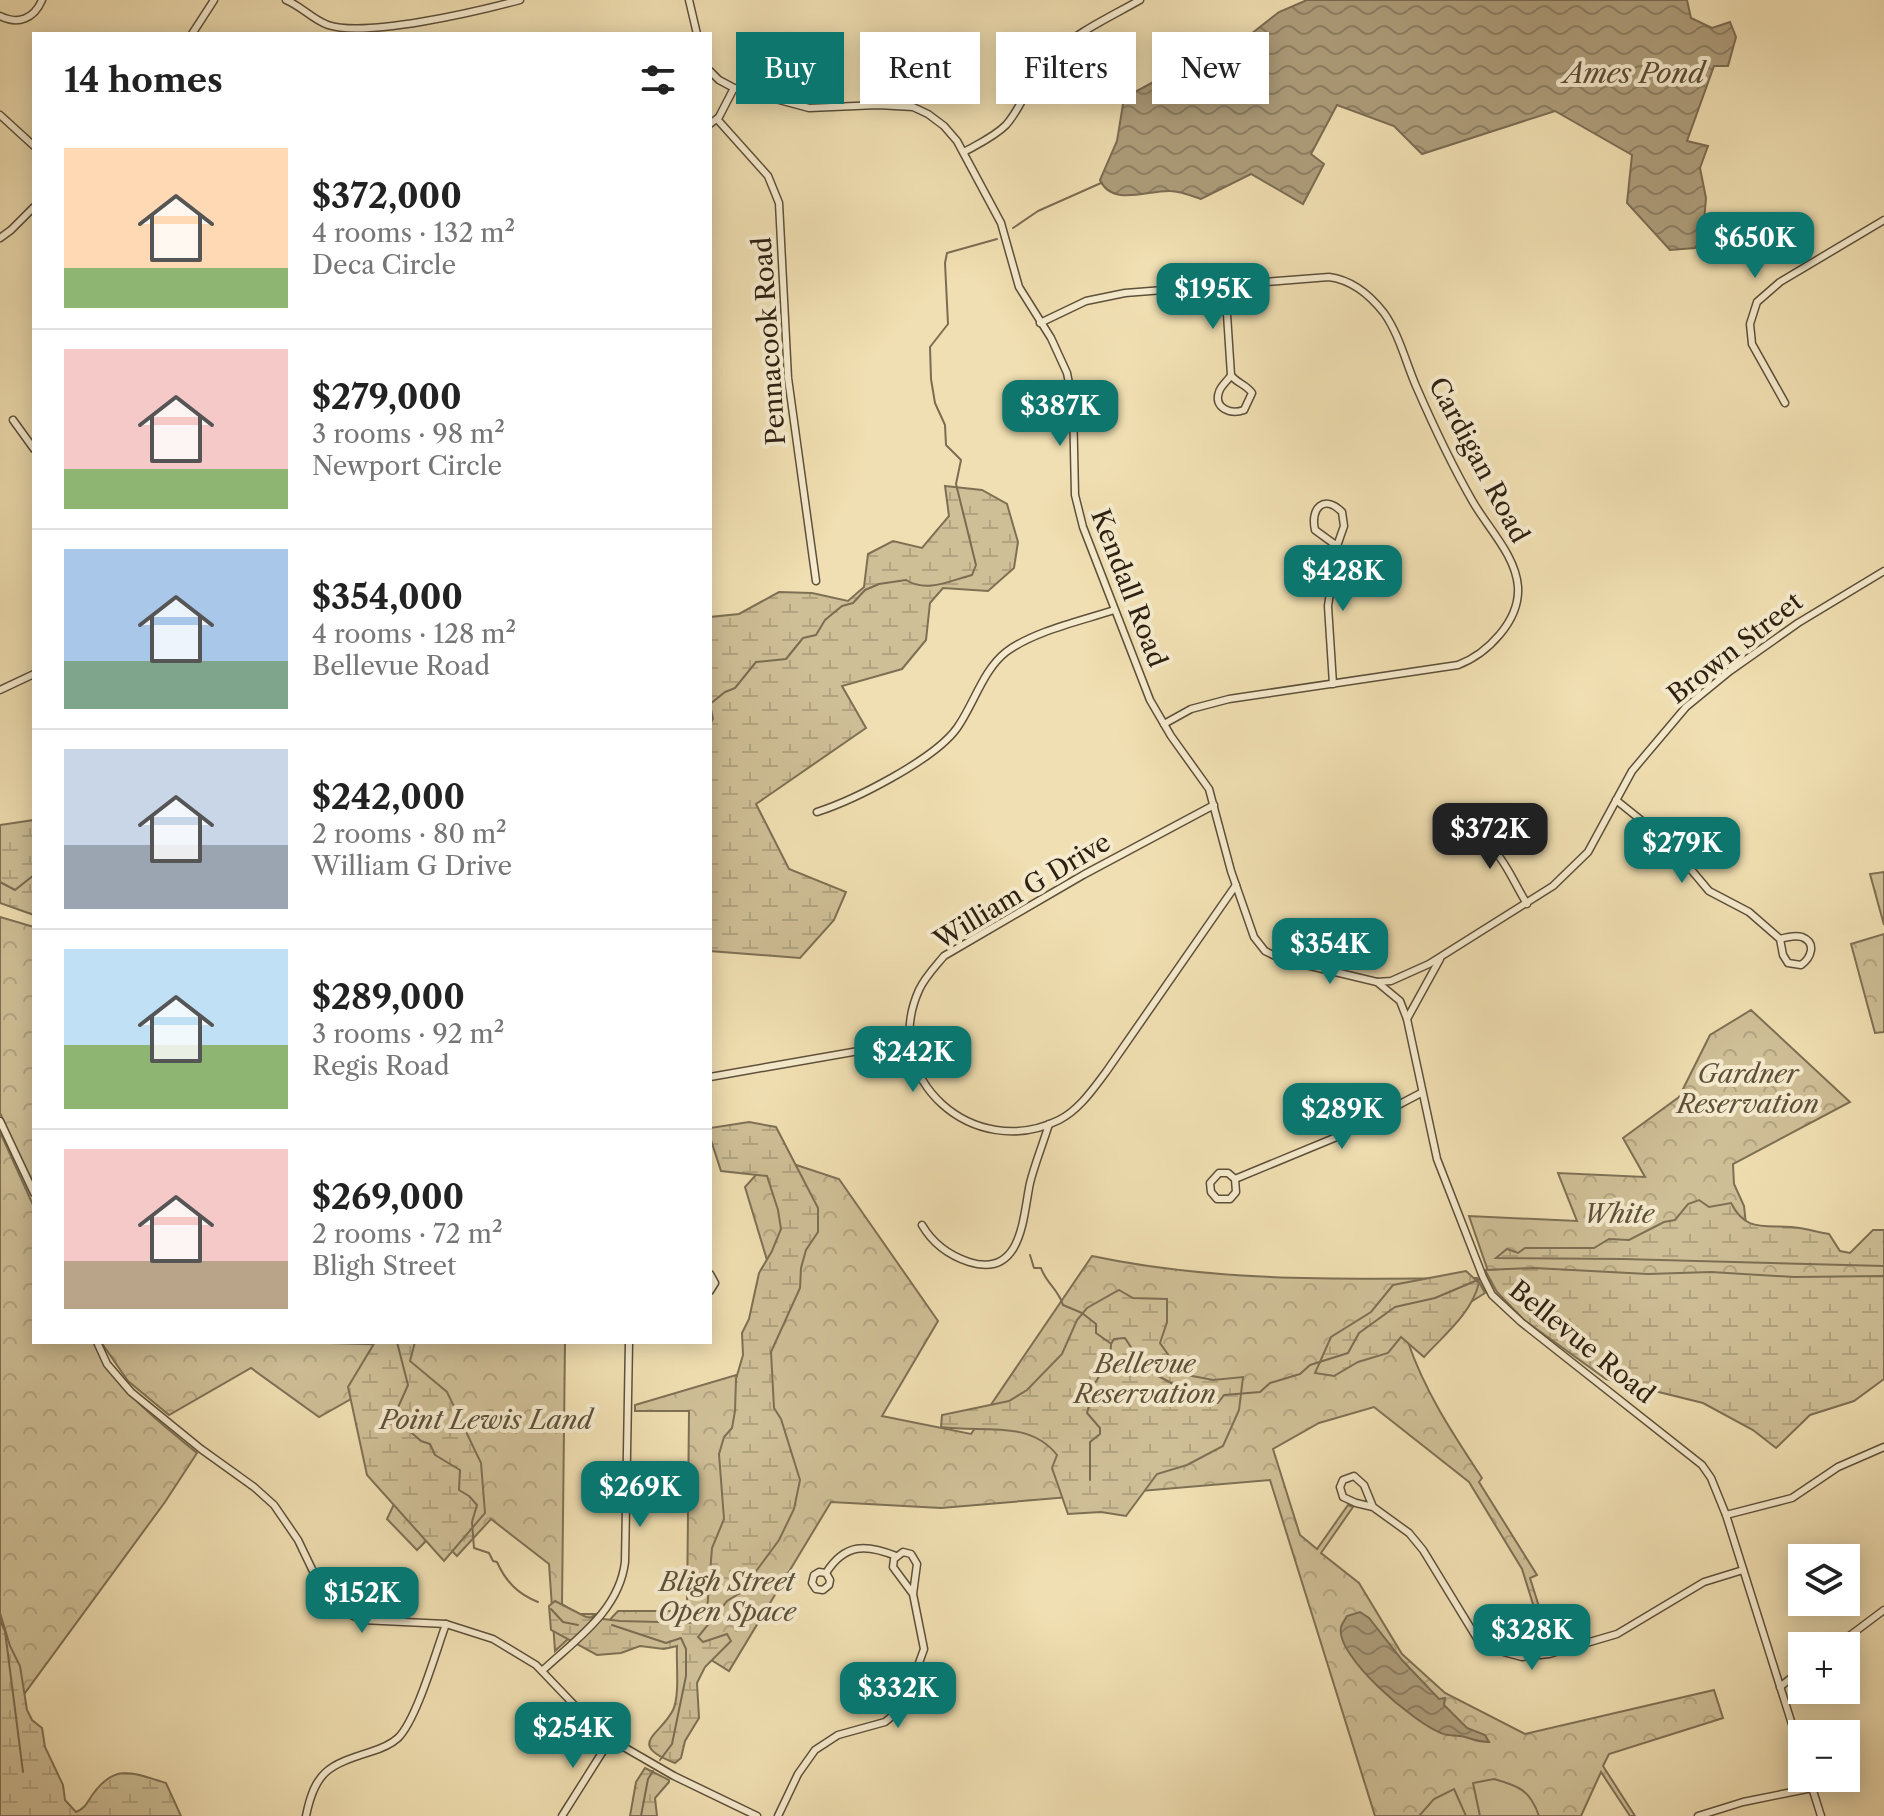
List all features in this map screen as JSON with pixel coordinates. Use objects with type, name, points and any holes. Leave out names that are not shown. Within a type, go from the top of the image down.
[{"type":"street","points":[[0,16],[13,21],[24,19],[37,10],[42,0]]},
{"type":"street","points":[[193,32],[214,0]]},
{"type":"street","points":[[286,0],[320,22],[354,29],[443,17],[520,0]]},
{"type":"street","points":[[689,0],[697,32]]},
{"type":"street","points":[[964,152],[1005,126],[1037,72],[1065,44],[1140,0]]},
{"type":"street","name":"Kendall Road","points":[[712,73],[734,88],[809,108],[913,107],[944,126],[964,152],[1001,223],[1019,287],[1051,338],[1067,373],[1073,414],[1077,506],[1150,700],[1203,778],[1214,805],[1236,885],[1259,944],[1265,951],[1290,961],[1377,982]]},
{"type":"street","points":[[712,123],[734,88]]},
{"type":"street","points":[[0,115],[32,144]]},
{"type":"street","name":"Pennacook Road","points":[[717,119],[768,176],[779,203],[788,378],[816,581]]},
{"type":"street","points":[[0,238],[32,209]]},
{"type":"street","points":[[1785,403],[1752,344],[1750,324],[1757,302],[1780,282],[1884,220]]},
{"type":"street","name":"Cardigan Road","points":[[1040,323],[1070,307],[1107,296],[1155,289],[1329,277],[1352,284],[1386,316],[1459,477],[1516,573],[1517,605],[1486,650],[1475,659],[1458,665],[1205,704],[1164,724]]},
{"type":"street","points":[[1225,284],[1231,375],[1252,393],[1244,410],[1238,412],[1224,409],[1218,403],[1221,387],[1231,375]]},
{"type":"street","points":[[13,420],[32,446]]},
{"type":"street","points":[[1333,684],[1328,606],[1337,546],[1344,526],[1342,512],[1332,504],[1325,504],[1312,517],[1315,530],[1337,546]]},
{"type":"street","name":"Brown Street","points":[[1377,982],[1407,975],[1442,956],[1553,886],[1588,852],[1636,765],[1694,700],[1798,623],[1884,571]]},
{"type":"street","points":[[817,812],[864,792],[942,744],[957,727],[991,669],[1005,653],[1027,640],[1114,610]]},
{"type":"street","points":[[0,690],[32,675]]},
{"type":"street","points":[[1616,800],[1667,841],[1709,891],[1749,912],[1780,939],[1788,963],[1797,966],[1809,959],[1810,945],[1803,938],[1780,939]]},
{"type":"street","name":"William G Drive","points":[[1214,805],[1083,875],[944,956],[929,973],[912,1011],[910,1042],[913,1059],[930,1093],[953,1114],[990,1131],[1009,1132],[1061,1119],[1088,1095],[1236,885]]},
{"type":"street","points":[[1462,828],[1483,838],[1494,848],[1527,904]]},
{"type":"street","points":[[1407,1019],[1442,956]]},
{"type":"street","name":"Bellevue Road","points":[[1377,982],[1400,1001],[1407,1019],[1437,1159],[1492,1295],[1521,1322],[1691,1453],[1711,1478],[1726,1515],[1791,1720]]},
{"type":"street","points":[[712,1077],[910,1042]]},
{"type":"street","points":[[1235,1179],[1339,1136],[1421,1093]]},
{"type":"street","points":[[0,1121],[32,1189]]},
{"type":"street","points":[[922,1225],[931,1241],[967,1261],[979,1264],[1003,1259],[1017,1243],[1023,1230],[1031,1180],[1049,1124]]},
{"type":"street","points":[[1223,1172],[1235,1179],[1237,1187],[1230,1199],[1221,1200],[1211,1192],[1210,1183],[1215,1175],[1223,1172]]},
{"type":"street","points":[[98,1344],[107,1364],[131,1392],[254,1487],[280,1511],[323,1592],[336,1608],[353,1617],[373,1622],[446,1624],[493,1639],[542,1671],[610,1740],[757,1816]]},
{"type":"street","points":[[542,1671],[605,1612],[621,1585],[625,1562],[629,1344]]},
{"type":"street","points":[[1726,1515],[1792,1498],[1838,1467],[1884,1447]]},
{"type":"street","points":[[1373,1507],[1361,1480],[1350,1476],[1343,1480],[1340,1487],[1343,1497],[1373,1507],[1409,1533],[1423,1550],[1478,1640],[1522,1657],[1549,1654],[1617,1634],[1704,1582],[1743,1570]]},
{"type":"street","points":[[778,1816],[798,1774],[815,1750],[838,1735],[885,1722],[897,1712],[906,1699],[924,1649],[913,1594],[916,1560],[907,1552],[896,1556],[873,1548],[860,1548],[842,1554],[826,1573]]},
{"type":"street","points":[[896,1556],[893,1563],[895,1571],[913,1594]]},
{"type":"street","points":[[1855,1632],[1884,1610]]},
{"type":"street","points":[[306,1816],[314,1786],[324,1772],[335,1764],[387,1745],[403,1731],[446,1624]]},
{"type":"street","points":[[1780,1687],[1788,1680]]},
{"type":"street","points":[[562,1816],[610,1740]]},
{"type":"street","points":[[1698,1816],[1743,1802],[1792,1792]]},
{"type":"street","points":[[1813,1792],[1821,1816]]},
{"type":"green space","points":[[945,486],[982,490],[1007,504],[1018,542],[1014,568],[988,591],[943,588],[930,603],[926,640],[902,669],[842,686],[866,728],[756,804],[789,869],[846,892],[834,920],[800,958],[712,951],[712,617],[739,614],[779,592],[812,593],[848,601],[864,587],[868,554],[893,541],[922,548],[949,516]]},
{"type":"green space","points":[[32,820],[32,914],[0,903],[0,825]]},
{"type":"green space","points":[[1884,872],[1884,925],[1870,874]]},
{"type":"green space","points":[[0,917],[32,926],[32,1185],[0,1113]]},
{"type":"green space","points":[[1884,934],[1884,1032],[1875,1033],[1851,944]]},
{"type":"green space","points":[[1751,1010],[1850,1102],[1733,1164],[1734,1184],[1744,1206],[1750,1260],[1884,1260],[1884,1360],[1489,1274],[1469,1216],[1577,1221],[1558,1173],[1645,1177],[1623,1138],[1679,1097],[1710,1035]]},
{"type":"green space","name":"Bligh Street Open Space","points":[[749,1122],[776,1127],[818,1208],[818,1232],[806,1250],[800,1288],[771,1352],[774,1408],[781,1419],[800,1480],[794,1509],[779,1540],[740,1593],[727,1601],[698,1637],[703,1642],[727,1634],[731,1641],[705,1667],[697,1683],[699,1718],[685,1741],[681,1758],[675,1763],[660,1756],[649,1744],[675,1704],[677,1646],[664,1649],[640,1646],[621,1653],[597,1655],[551,1630],[549,1606],[555,1601],[586,1617],[620,1621],[698,1623],[713,1617],[707,1611],[712,1548],[724,1519],[719,1454],[724,1437],[732,1428],[736,1379],[743,1355],[742,1333],[749,1319],[759,1273],[781,1229],[767,1176],[721,1171],[712,1143],[712,1128]]},
{"type":"green space","points":[[0,1132],[32,1203],[32,1344],[95,1344],[127,1391],[197,1453],[165,1502],[0,1727]]},
{"type":"green space","points":[[772,1157],[839,1179],[938,1321],[882,1416],[971,1434],[1092,1256],[1188,1271],[1284,1278],[1477,1278],[1485,1293],[1408,1342],[1431,1395],[1482,1478],[1479,1482],[1537,1575],[1530,1578],[1552,1648],[1547,1649],[1522,1569],[1469,1482],[1374,1407],[1319,1423],[1273,1449],[1300,1535],[1317,1549],[1348,1505],[1353,1507],[1321,1553],[1359,1583],[1402,1654],[1445,1693],[1525,1734],[1714,1690],[1723,1718],[1609,1754],[1603,1766],[1635,1816],[1630,1816],[1601,1772],[1581,1816],[1375,1816],[1270,1480],[941,1508],[831,1502],[729,1671],[684,1643],[603,1627],[618,1611],[687,1611],[689,1411],[635,1411],[635,1405],[750,1371],[770,1270],[745,1187]]},
{"type":"green space","points":[[1699,1200],[1709,1207],[1731,1203],[1743,1219],[1756,1225],[1829,1234],[1840,1251],[1850,1253],[1873,1230],[1884,1230],[1884,1266],[1496,1258],[1507,1249],[1518,1253],[1525,1248],[1594,1248],[1609,1239],[1629,1240],[1664,1222],[1675,1220],[1688,1204]]},
{"type":"green space","points":[[1534,1268],[1648,1274],[1711,1272],[1794,1277],[1884,1276],[1884,1379],[1854,1401],[1810,1415],[1776,1448],[1753,1430],[1703,1403],[1606,1379],[1524,1320],[1497,1292],[1485,1270]]},
{"type":"green space","points":[[1466,1271],[1479,1283],[1475,1294],[1456,1323],[1424,1357],[1401,1337],[1388,1353],[1358,1362],[1334,1376],[1315,1373],[1331,1337],[1371,1312],[1393,1285]]},
{"type":"green space","name":"Bellevue Reservation","points":[[1119,1290],[1133,1298],[1167,1299],[1167,1322],[1160,1343],[1182,1374],[1213,1380],[1243,1377],[1239,1410],[1223,1446],[1187,1465],[1157,1474],[1126,1516],[1101,1512],[1068,1514],[1052,1468],[1057,1455],[1046,1444],[1019,1432],[941,1427],[942,1415],[1009,1401],[1027,1390],[1062,1354],[1077,1320],[1087,1308]]},
{"type":"green space","name":"Point Lewis Land","points":[[102,1344],[565,1344],[562,1604],[578,1614],[595,1614],[555,1651],[549,1564],[491,1519],[457,1556],[434,1533],[417,1550],[387,1519],[417,1455],[353,1398],[319,1417],[251,1368],[169,1415],[128,1381]]},
{"type":"green space","points":[[374,1344],[414,1344],[410,1361],[447,1392],[481,1463],[485,1513],[444,1561],[367,1475],[348,1387]]},
{"type":"green space","points":[[0,1613],[20,1666],[27,1710],[32,1720],[42,1728],[45,1747],[63,1785],[65,1800],[76,1812],[110,1778],[118,1774],[135,1774],[166,1783],[181,1816],[0,1816]]},
{"type":"green space","points":[[645,1768],[669,1782],[655,1798],[657,1816],[630,1816],[636,1782]]},
{"type":"green space","points":[[1494,1779],[1522,1790],[1532,1800],[1539,1816],[1480,1816],[1473,1783]]},
{"type":"green space","points":[[1454,1789],[1466,1816],[1419,1816],[1434,1799]]},
{"type":"water","name":"Ames Pond","points":[[1307,0],[1687,0],[1691,18],[1712,28],[1730,22],[1736,37],[1728,66],[1714,66],[1687,141],[1708,146],[1700,168],[1706,198],[1704,222],[1711,226],[1695,248],[1670,250],[1627,203],[1632,155],[1555,111],[1422,154],[1394,126],[1337,105],[1311,154],[1324,164],[1303,204],[1251,174],[1201,199],[1170,191],[1122,195],[1106,188],[1100,180],[1117,141],[1123,104],[1136,104],[1136,91],[1152,83],[1152,104],[1269,104],[1269,32],[1254,32],[1279,12]]},
{"type":"water","points":[[1360,1612],[1369,1618],[1402,1660],[1439,1699],[1445,1698],[1444,1705],[1467,1728],[1485,1735],[1489,1742],[1441,1733],[1379,1688],[1350,1655],[1343,1640],[1341,1627],[1347,1616]]},
{"type":"waterway","points":[[1013,228],[1038,211],[1101,183]]},
{"type":"waterway","points":[[712,702],[735,688],[756,662],[786,659],[803,638],[816,635],[825,620],[842,606],[853,603],[865,590],[879,584],[906,580],[922,586],[938,585],[972,575],[976,565],[956,484],[961,460],[946,445],[945,425],[935,403],[931,379],[930,347],[948,324],[947,253],[997,239]]},
{"type":"waterway","points":[[712,714],[712,721]]},
{"type":"waterway","points":[[0,882],[15,890],[32,877]]},
{"type":"waterway","points":[[1030,1255],[1034,1268],[1041,1268],[1063,1305],[1082,1313],[1096,1324],[1096,1333],[1110,1343]]},
{"type":"waterway","points":[[1111,1344],[1114,1339],[1125,1338],[1145,1369],[1180,1385],[1188,1393],[1218,1403],[1224,1395],[1260,1392],[1270,1383],[1300,1374],[1310,1365],[1348,1353],[1359,1333],[1395,1307],[1435,1298],[1480,1279]]},
{"type":"waterway","points":[[398,1344],[408,1385],[396,1412],[397,1420],[421,1441],[430,1444],[435,1455],[460,1470],[459,1490],[477,1505],[472,1522],[474,1548],[489,1553],[513,1586],[538,1602]]},
{"type":"waterway","points":[[1090,1480],[1090,1442],[1100,1434],[1100,1428],[1087,1413],[1095,1383],[1110,1359],[1111,1345]]},
{"type":"waterway","points":[[551,1609],[563,1622],[578,1625]]},
{"type":"waterway","points":[[0,1620],[5,1631],[23,1772]]},
{"type":"waterway","points":[[612,1625],[666,1643],[681,1638],[686,1649],[686,1676],[672,1744],[660,1760]]},
{"type":"waterway","points":[[641,1816],[648,1779],[653,1771]]},
{"type":"park label","name":"Gardner Reservation","points":[[1748,1089]]},
{"type":"park label","name":"White","points":[[1619,1214]]}]
